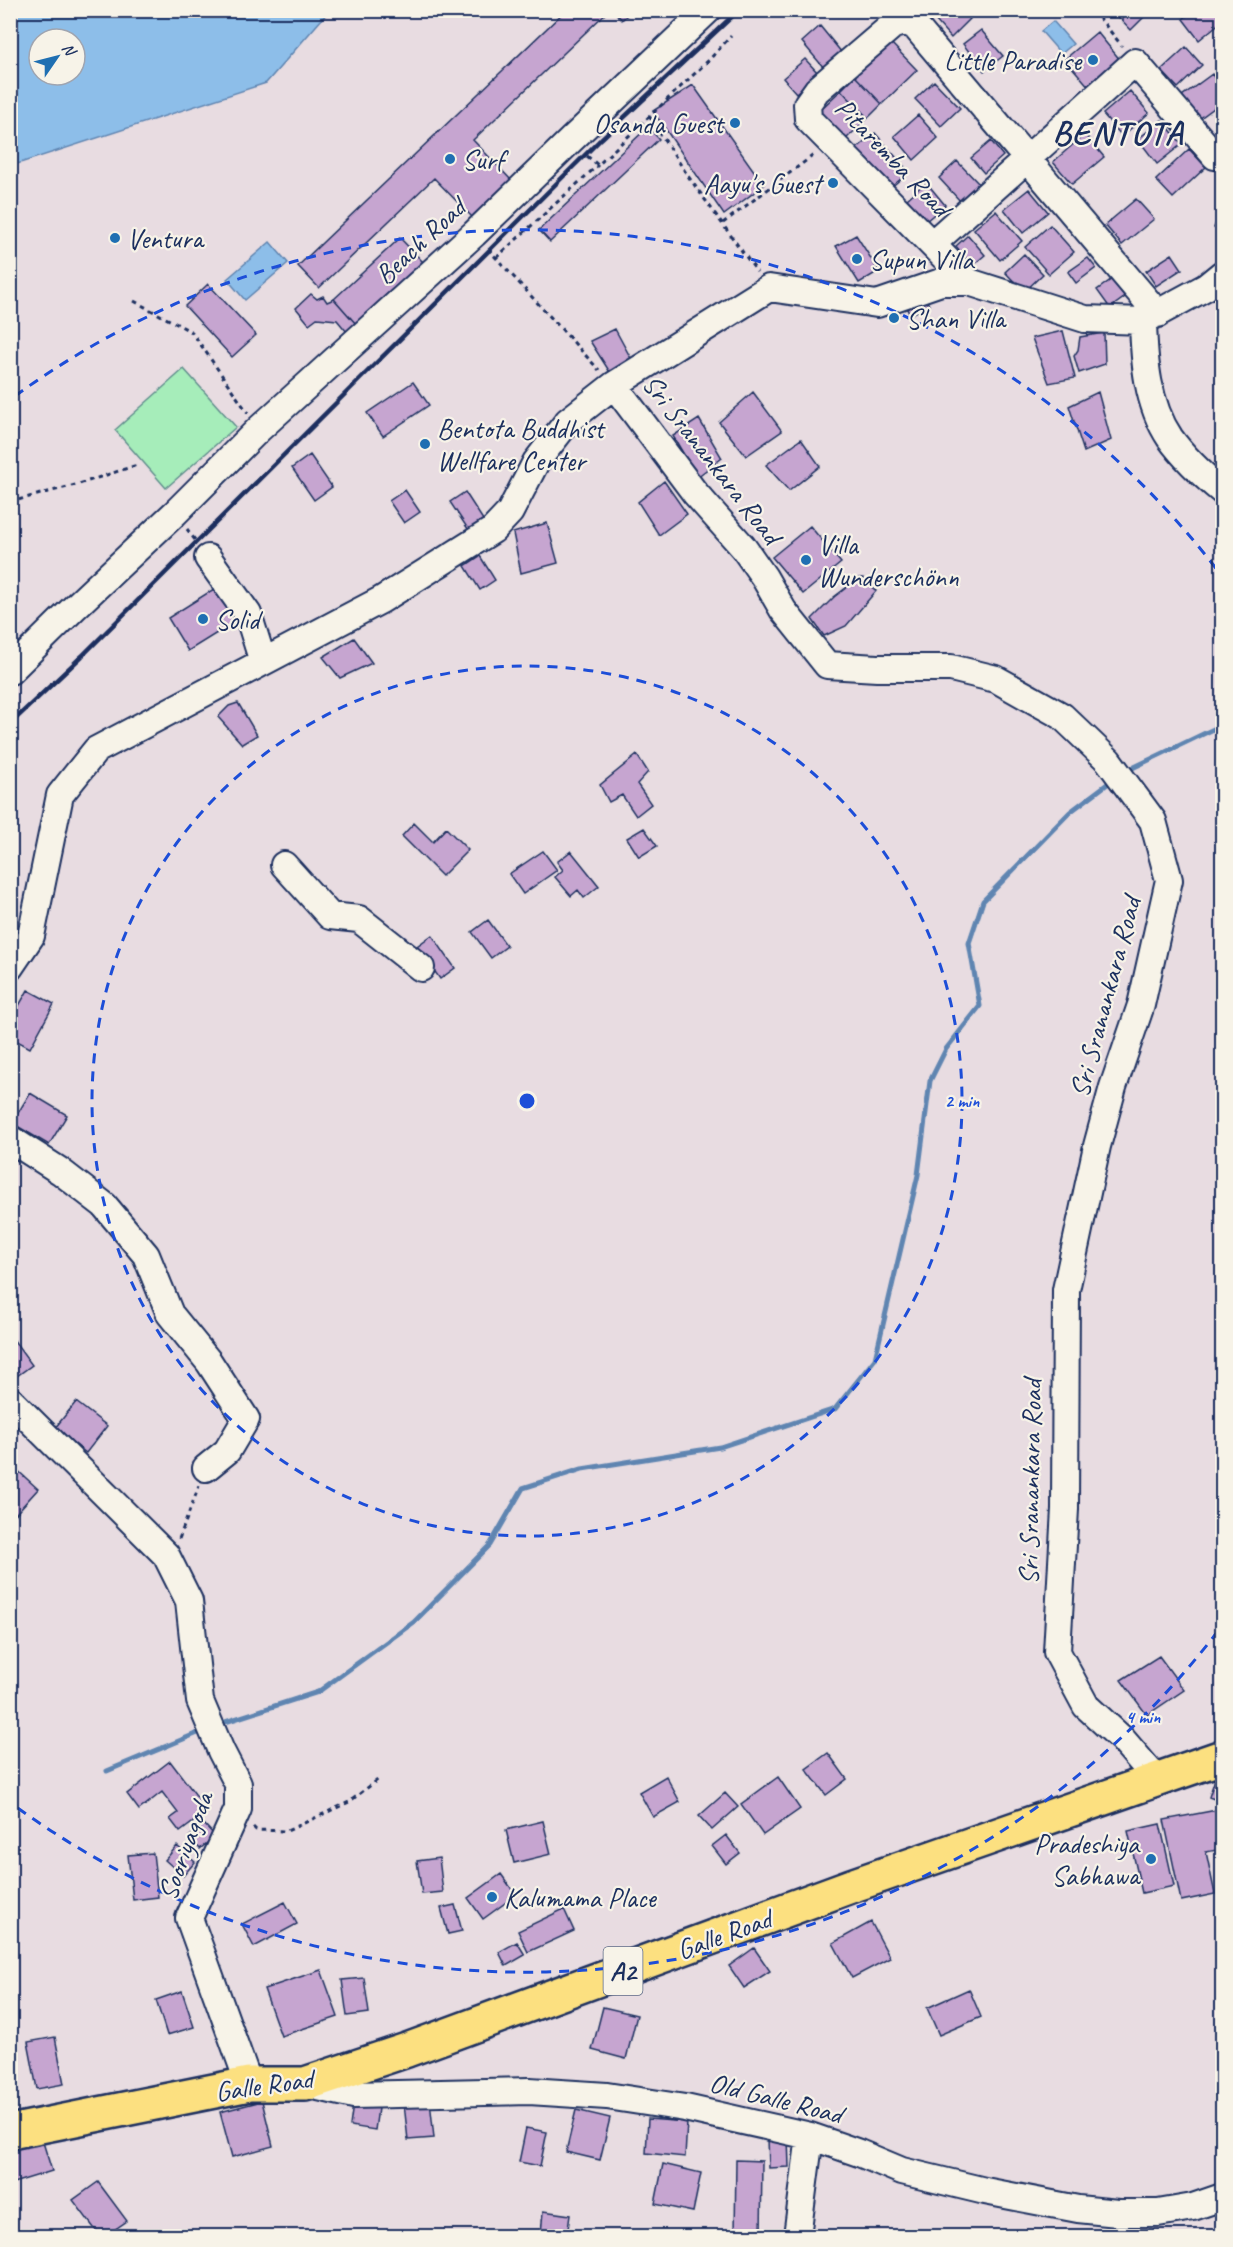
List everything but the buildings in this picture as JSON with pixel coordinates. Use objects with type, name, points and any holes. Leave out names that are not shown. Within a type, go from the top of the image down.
[{"type":"highway","name":"Galle Road","points":[[10,2132],[249,2084],[305,2084],[406,2050],[851,1886],[1222,1757]]},
{"type":"street","name":"Beach Road","points":[[10,671],[254,434],[474,234],[708,10]]},
{"type":"street","name":"Pitaremba Road","points":[[969,282],[808,119],[807,104],[817,90],[893,25],[906,22],[915,26],[1026,160],[1150,317]]},
{"type":"street","points":[[1135,62],[1215,156]]},
{"type":"street","name":"Pitaremba Road","points":[[932,244],[1135,62]]},
{"type":"street","points":[[10,967],[31,936],[60,795],[96,750],[381,600],[493,530],[510,512],[536,462],[568,422],[614,385],[769,288],[878,304],[941,282],[969,282],[1086,319],[1150,317],[1206,287],[1222,274]]},
{"type":"street","points":[[1150,317],[1146,371],[1153,403],[1170,438],[1222,491]]},
{"type":"street","name":"Sri Sranankara Road","points":[[614,385],[695,493],[743,547],[783,610],[827,665],[877,669],[951,668],[996,679],[1062,716],[1108,760],[1153,821],[1169,880],[1141,1005],[1113,1087],[1097,1146],[1066,1290],[1065,1509],[1057,1652],[1086,1706],[1122,1739],[1158,1781]]},
{"type":"street","points":[[208,558],[248,614],[263,662]]},
{"type":"street","points":[[284,865],[330,916],[359,919],[421,968]]},
{"type":"street","points":[[10,1139],[60,1171],[104,1205],[146,1255],[170,1314],[209,1362],[246,1419],[227,1451],[206,1468]]},
{"type":"street","name":"Sooriyagoda","points":[[10,1400],[166,1555],[189,1601],[200,1701],[220,1751],[238,1784],[238,1809],[189,1918],[249,2084]]},
{"type":"street","name":"Old Galle Road","points":[[305,2084],[354,2095],[529,2091],[607,2096],[685,2108],[810,2136],[902,2171],[985,2191],[1078,2209],[1118,2213],[1158,2213],[1193,2207],[1222,2197]]},
{"type":"street","points":[[797,2236],[810,2136]]},
{"type":"path","points":[[1093,10],[1135,62]]},
{"type":"path","points":[[496,258],[598,165],[709,60],[731,36]]},
{"type":"path","points":[[649,116],[769,288]]},
{"type":"path","points":[[571,140],[598,165]]},
{"type":"path","points":[[723,223],[831,142]]},
{"type":"path","points":[[474,234],[614,385]]},
{"type":"path","points":[[134,301],[192,332],[254,434]]},
{"type":"path","points":[[10,502],[68,487],[137,465]]},
{"type":"path","points":[[175,513],[208,558]]},
{"type":"path","points":[[166,1555],[178,1542],[191,1506]]},
{"type":"path","points":[[238,1809],[256,1830],[287,1831],[349,1802],[380,1778]]},
{"type":"green space","points":[[184,369],[236,427],[166,488],[115,430]]},
{"type":"water","points":[[11,10],[329,11],[266,83],[11,166]]},
{"type":"water","points":[[1053,21],[1073,44],[1061,54],[1041,31]]},
{"type":"water","points":[[270,242],[288,263],[245,300],[227,279]]},
{"type":"waterway","points":[[1124,772],[1222,725]]},
{"type":"waterway","points":[[216,1725],[318,1692],[414,1622],[490,1545],[523,1488],[582,1469],[720,1447],[835,1409],[875,1359],[918,1175],[930,1081],[946,1049],[980,1006],[969,943],[983,901],[1070,812],[1114,779]]},
{"type":"waterway","points":[[107,1771],[205,1730]]},
{"type":"railway","points":[[10,724],[82,656],[601,139],[739,10]]},
{"type":"place","name":"Little Paradise","points":[[1093,60]]},
{"type":"place","name":"Osanda Guest","points":[[735,123]]},
{"type":"place","name":"Surf","points":[[450,159]]},
{"type":"place","name":"Aayu's Guest","points":[[833,183]]},
{"type":"place","name":"Ventura","points":[[115,238]]},
{"type":"place","name":"Supun Villa","points":[[857,259]]},
{"type":"place","name":"Shan Villa","points":[[894,318]]},
{"type":"place","name":"Bentota Buddhist Wellfare Center","points":[[425,444]]},
{"type":"place","name":"Villa Wunderschönn","points":[[806,560]]},
{"type":"place","name":"Solid","points":[[203,619]]},
{"type":"place","name":"Pradeshiya Sabhawa","points":[[1151,1859]]},
{"type":"place","name":"Kalumama Place","points":[[492,1897]]},
{"type":"district","name":"BENTOTA","points":[[1118,132]]}]
